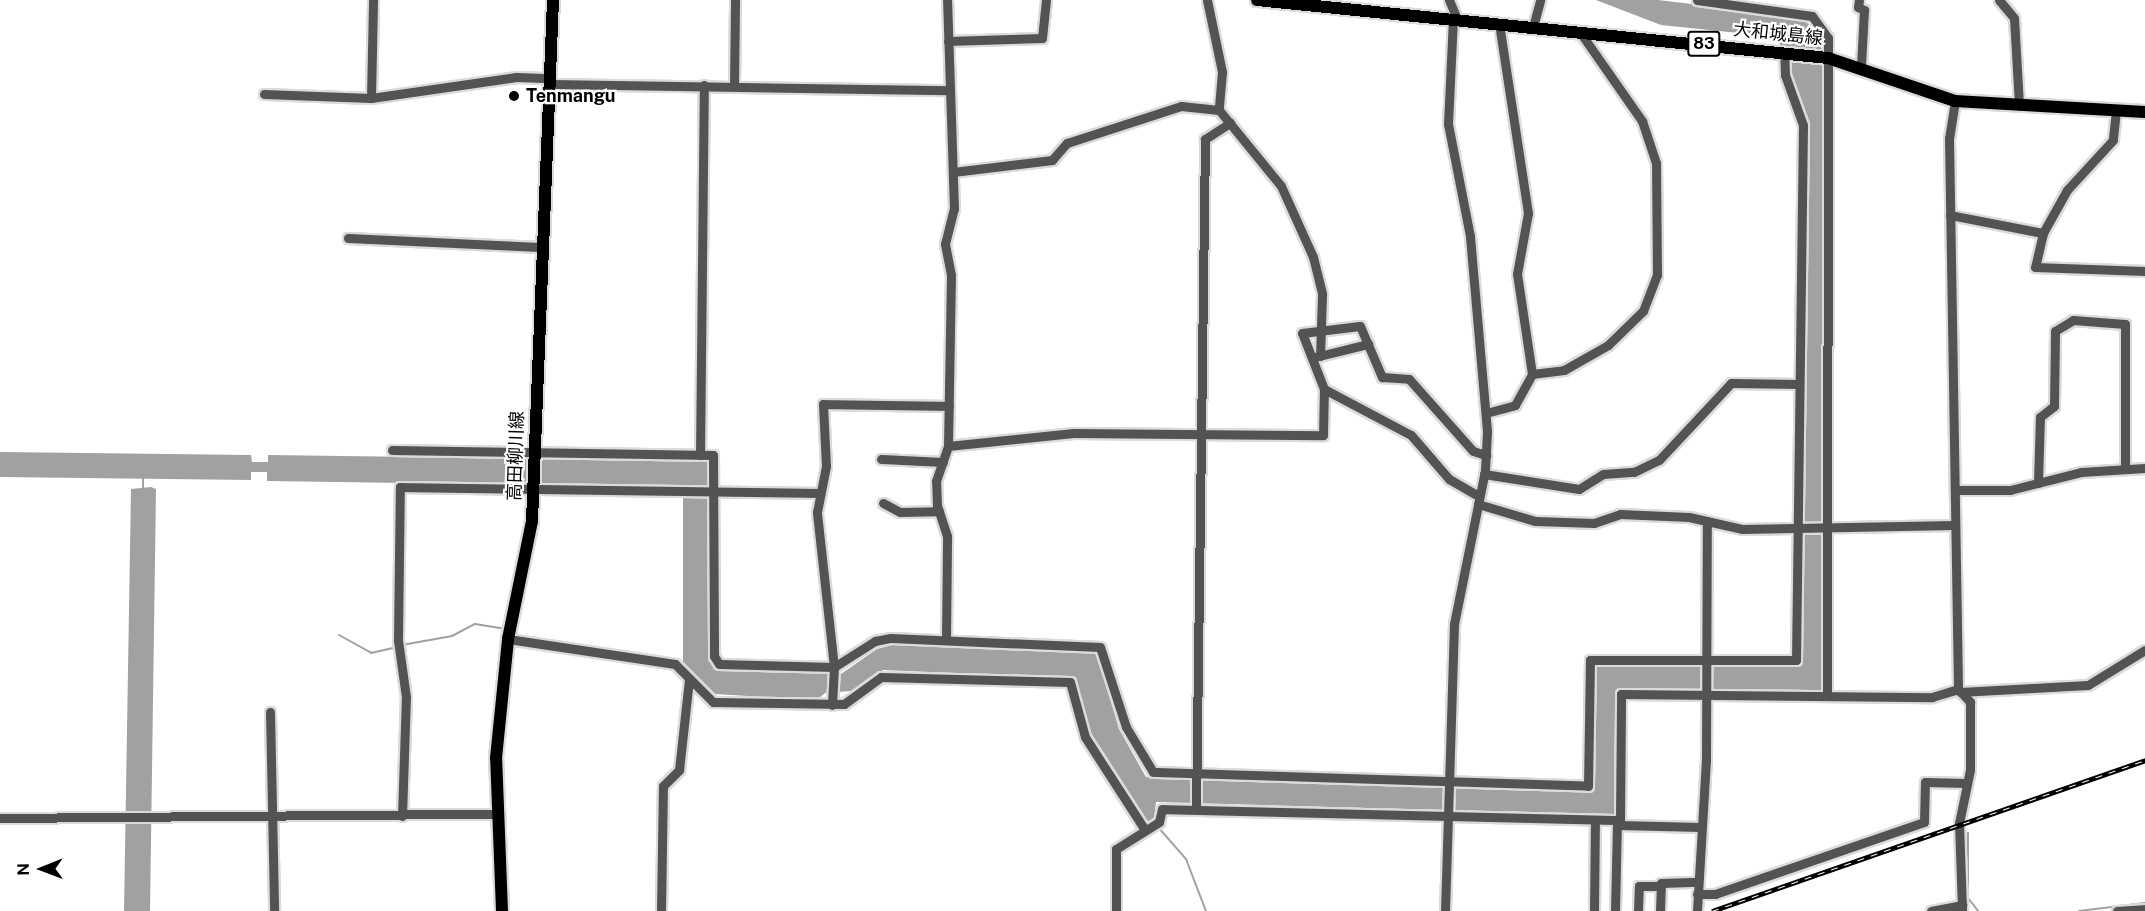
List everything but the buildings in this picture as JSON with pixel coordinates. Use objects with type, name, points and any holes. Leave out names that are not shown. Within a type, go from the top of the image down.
[{"type":"main road","name":"高田柳川線","points":[[502,911],[496,758],[508,639],[534,487],[532,455],[540,247],[551,81],[553,0]]},
{"type":"main road","name":"大和城島線","points":[[1257,0],[1784,52],[1828,58],[1861,66],[1955,101],[2145,112]]},
{"type":"street","points":[[371,98],[372,0]]},
{"type":"street","points":[[734,86],[735,0]]},
{"type":"street","points":[[946,640],[947,536],[939,511],[936,481],[948,446],[951,275],[945,244],[954,209],[947,0]]},
{"type":"street","points":[[948,41],[1042,38],[1046,0]]},
{"type":"street","points":[[1207,0],[1222,72],[1219,110]]},
{"type":"street","points":[[1445,911],[1454,624],[1486,455],[1486,413],[1470,236],[1448,124],[1455,19],[1449,0]]},
{"type":"street","points":[[1533,27],[1540,0]]},
{"type":"street","points":[[1697,0],[1812,16],[1828,38],[1831,530],[1827,696]]},
{"type":"street","points":[[1860,0],[1858,7],[1864,10],[1861,66]]},
{"type":"street","points":[[1999,0],[2014,18],[2019,106]]},
{"type":"street","points":[[1486,413],[1515,405],[1532,374],[1517,274],[1527,213],[1499,23]]},
{"type":"street","points":[[1532,374],[1564,370],[1608,345],[1643,311],[1658,275],[1656,163],[1642,121],[1580,32]]},
{"type":"street","points":[[392,450],[532,455],[713,455],[717,491],[714,656],[719,664],[834,667],[875,641],[946,640],[1100,647],[1126,727],[1148,768],[1197,774],[1588,786],[1590,660],[1707,663],[1796,660],[1803,125],[1785,75],[1784,52]]},
{"type":"street","points":[[264,94],[371,98],[516,77],[551,81],[950,90]]},
{"type":"street","points":[[700,455],[704,85]]},
{"type":"street","points":[[1931,911],[1962,908],[1959,823],[1966,783],[1970,702],[1959,691],[1950,214],[1955,101]]},
{"type":"street","points":[[953,172],[1052,160],[1067,143],[1181,106],[1219,110],[1281,186],[1313,257],[1322,294],[1315,357]]},
{"type":"street","points":[[2116,110],[2114,140],[2067,190],[2043,233],[2036,267],[2145,271]]},
{"type":"street","points":[[1196,809],[1205,139],[1230,123]]},
{"type":"street","points":[[1950,214],[2043,233]]},
{"type":"street","points":[[348,238],[540,247]]},
{"type":"street","points":[[2038,483],[2040,417],[2054,406],[2055,331],[2073,320],[2125,324],[2125,469]]},
{"type":"street","points":[[948,446],[1073,434],[1323,435],[1324,389],[1315,357],[1302,333],[1360,326],[1382,377],[1409,379],[1473,451],[1486,455]]},
{"type":"street","points":[[1315,357],[1368,344]]},
{"type":"street","points":[[1484,474],[1579,489],[1603,474],[1634,472],[1659,460],[1731,383],[1799,384]]},
{"type":"street","points":[[1324,389],[1411,435],[1449,479],[1479,500],[1535,521],[1594,523],[1620,514],[1796,531],[1955,525]]},
{"type":"street","points":[[832,705],[834,667],[817,493],[826,466],[823,404],[949,406]]},
{"type":"street","points":[[881,459],[944,462]]},
{"type":"street","points":[[1956,490],[2010,490],[2038,483],[2145,468]]},
{"type":"street","points":[[402,816],[406,697],[398,640],[400,487],[534,487],[817,493]]},
{"type":"street","points":[[883,503],[900,512],[939,511]]},
{"type":"street","points":[[1697,911],[1707,695],[1707,521]]},
{"type":"street","points":[[508,639],[675,664],[713,702],[844,704],[881,677],[1070,682],[1085,737],[1145,830]]},
{"type":"street","points":[[1615,911],[1621,694],[1932,698],[1959,691],[2088,685],[2145,650]]},
{"type":"street","points":[[661,911],[663,786],[679,770],[689,679]]},
{"type":"street","points":[[270,712],[275,817],[274,911]]},
{"type":"street","points":[[1697,894],[1715,894],[1924,822],[1925,782],[1966,783]]},
{"type":"street","points":[[1116,911],[1116,849],[1160,822],[1162,809],[1448,815],[1701,826]]},
{"type":"street","points":[[0,818],[497,814]]},
{"type":"street","points":[[1594,911],[1595,820]]},
{"type":"street","points":[[1638,911],[1639,886],[1698,882]]},
{"type":"street","points":[[1660,911],[1661,886]]},
{"type":"street","points":[[2117,911],[2145,909]]},
{"type":"shaded area","points":[[1596,0],[1658,0],[1800,17],[1820,34],[1824,70],[1824,693],[1620,690],[1617,815],[1156,802],[1154,818],[1146,825],[1090,735],[1075,678],[883,670],[851,691],[825,693],[817,700],[715,694],[683,662],[683,487],[267,481],[267,472],[251,472],[251,480],[0,477],[0,452],[251,455],[252,462],[268,462],[268,455],[708,461],[709,660],[717,669],[841,674],[877,649],[896,644],[1096,651],[1119,729],[1146,777],[1591,789],[1594,665],[1801,666],[1809,124],[1777,37],[1661,25]]},
{"type":"shaded area","points":[[151,487],[156,489],[150,911],[124,911],[131,489]]},
{"type":"waterway","points":[[143,476],[143,488]]},
{"type":"waterway","points":[[402,645],[452,636],[475,624],[505,629]]},
{"type":"waterway","points":[[339,635],[371,653],[397,647]]},
{"type":"waterway","points":[[522,645],[673,668]]},
{"type":"waterway","points":[[1158,827],[1186,859],[1206,911]]},
{"type":"waterway","points":[[1968,833],[1968,898],[1978,911]]},
{"type":"waterway","points":[[2079,911],[2145,903]]},
{"type":"railway","points":[[1712,911],[2145,760]]},
{"type":"place","name":"Tenmangu","points":[[514,96]]}]
